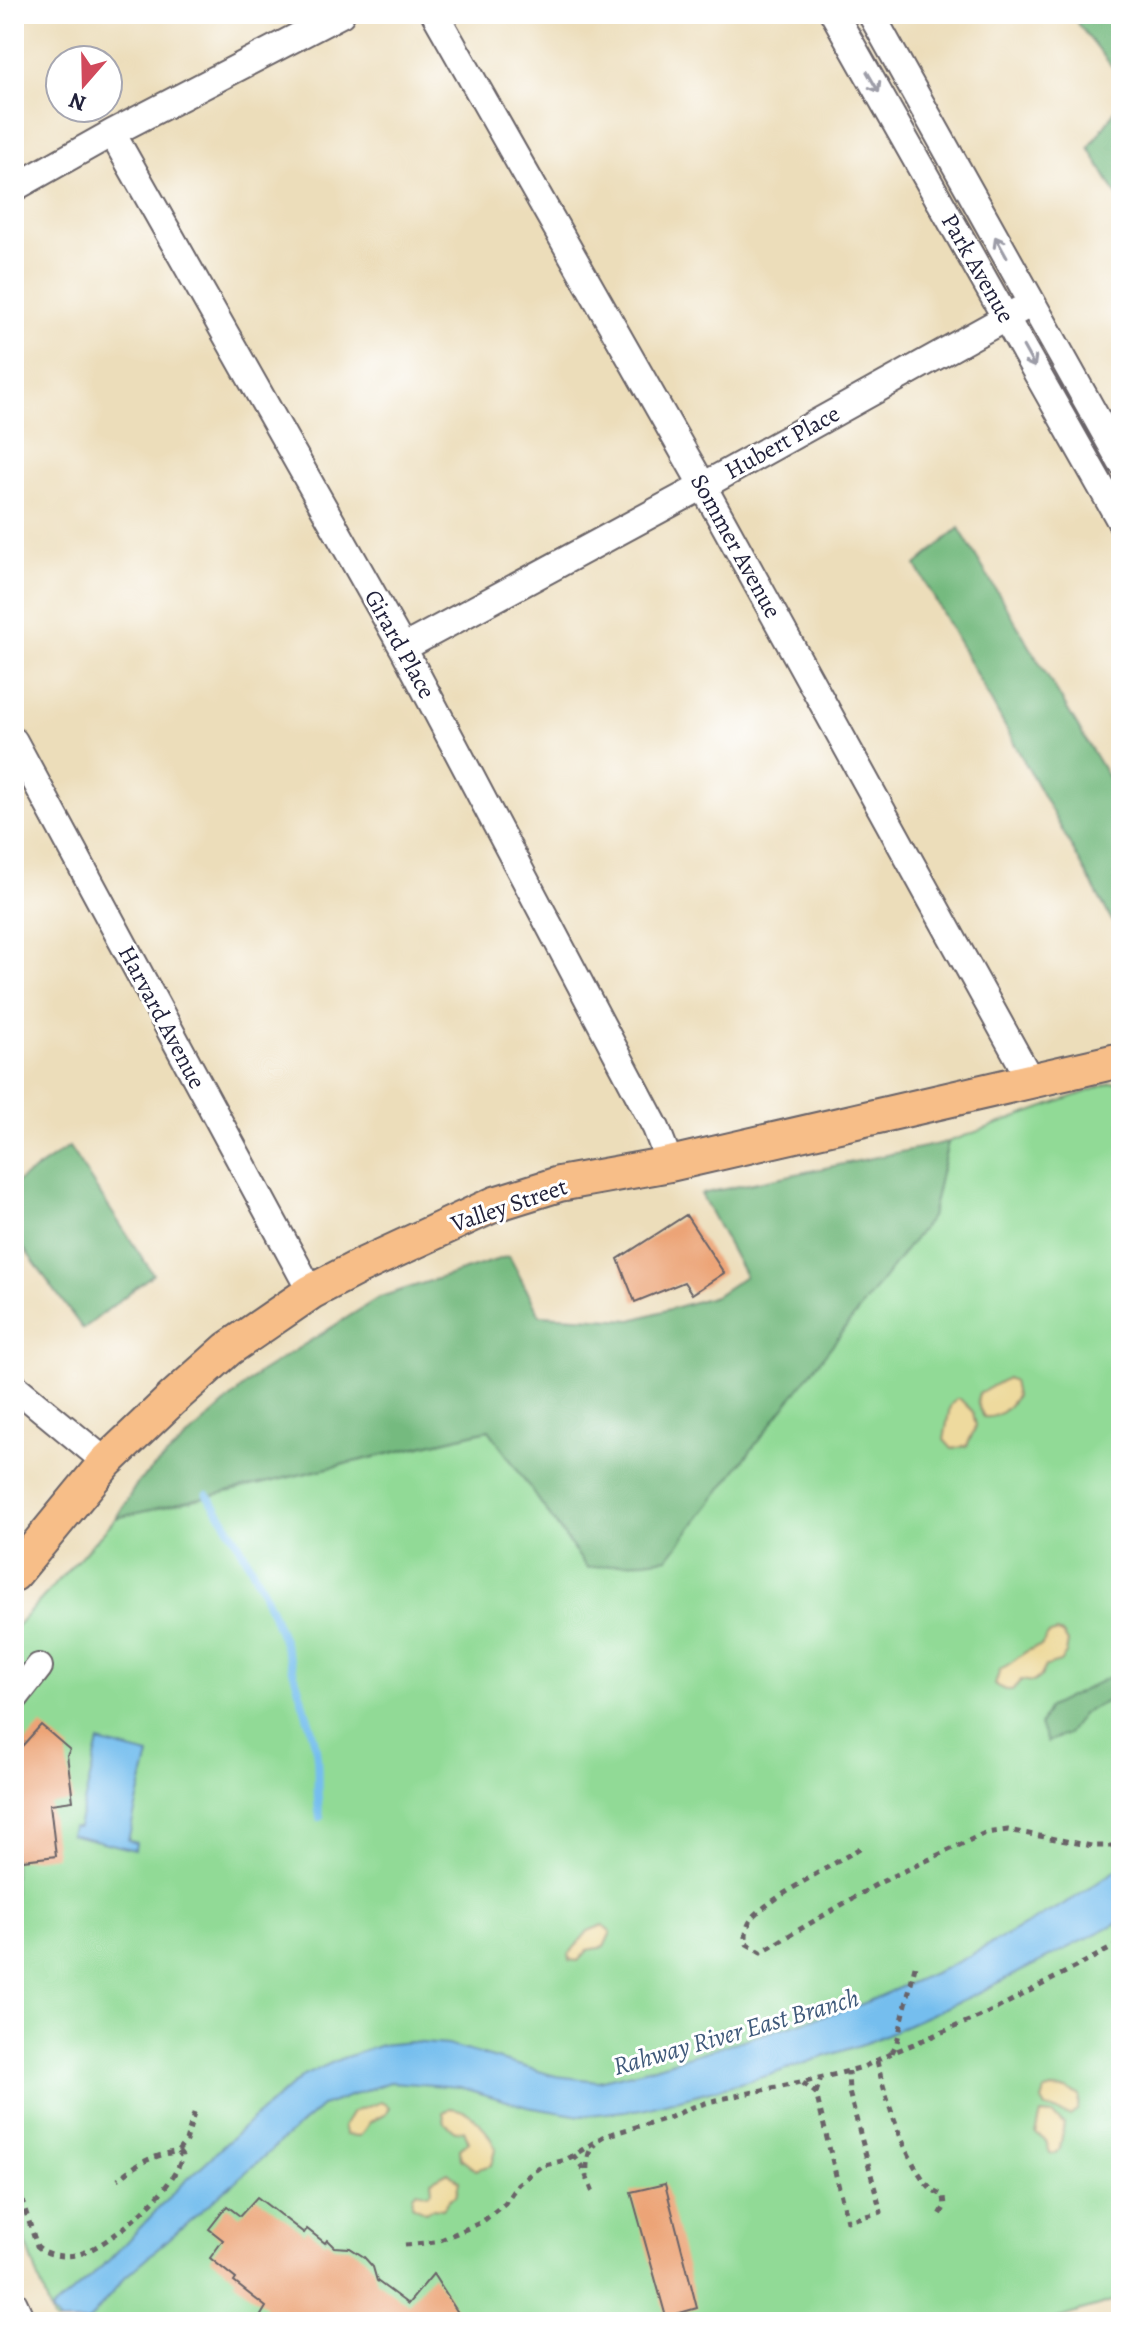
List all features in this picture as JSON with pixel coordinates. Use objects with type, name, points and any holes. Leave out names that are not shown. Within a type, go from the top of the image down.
[{"type":"main road","name":"Valley Street","points":[[14,1574],[106,1462],[228,1349],[311,1292],[495,1204],[559,1184],[670,1164],[1121,1060]]},
{"type":"street","points":[[14,188],[112,133],[341,14]]},
{"type":"street","name":"Sommer Avenue","points":[[435,14],[703,486],[1031,1081]]},
{"type":"street","name":"Park Avenue","points":[[834,14],[1121,522]]},
{"type":"street","name":"Park Avenue","points":[[871,14],[1121,462]]},
{"type":"street","name":"Girard Place","points":[[112,133],[403,648],[656,1128],[670,1164]]},
{"type":"street","name":"Hubert Place","points":[[403,648],[1032,303]]},
{"type":"street","name":"Harvard Avenue","points":[[14,741],[311,1292]]},
{"type":"street","points":[[14,1386],[106,1462]]},
{"type":"street","points":[[14,1699],[39,1667]]},
{"type":"street","points":[[14,2304],[22,2322]]},
{"type":"path","points":[[860,1848],[762,1908],[748,1925],[747,1944],[761,1952],[879,1883],[985,1833],[1008,1830],[1092,1846],[1121,1846]]},
{"type":"path","points":[[405,2245],[436,2242],[482,2222],[505,2203],[530,2173],[573,2155],[604,2136],[671,2117],[712,2101],[848,2071],[876,2061],[988,2013],[1121,1943]]},
{"type":"path","points":[[892,2053],[915,1966]]},
{"type":"path","points":[[876,2061],[900,2136],[911,2159],[932,2190],[944,2196],[945,2206],[940,2215]]},
{"type":"path","points":[[821,2077],[816,2093],[847,2221],[881,2212],[849,2092],[848,2071]]},
{"type":"path","points":[[802,2082],[816,2093]]},
{"type":"path","points":[[118,2179],[135,2164],[178,2151],[186,2141],[195,2110]]},
{"type":"path","points":[[587,2181],[591,2147],[604,2136]]},
{"type":"path","points":[[14,2176],[37,2246],[54,2255],[74,2256],[105,2242],[157,2195],[180,2165],[182,2156],[178,2151]]},
{"type":"path","points":[[573,2155],[583,2168],[593,2193]]},
{"type":"green space","points":[[1070,14],[1121,14],[1121,78]]},
{"type":"green space","points":[[1121,102],[1121,202],[1089,148]]},
{"type":"green space","points":[[959,528],[1121,799],[1121,937],[916,565]]},
{"type":"green space","points":[[1121,1082],[1121,2299],[1046,2322],[54,2322],[14,2208],[14,1629],[116,1518],[489,1430],[587,1568],[931,1217],[948,1142]]},
{"type":"green space","points":[[948,1142],[931,1217],[668,1558],[587,1568],[489,1430],[116,1518],[138,1482],[259,1373],[380,1297],[509,1256],[540,1315],[632,1320],[715,1296],[745,1276],[701,1194]]},
{"type":"green space","points":[[69,1147],[153,1274],[83,1329],[14,1235],[14,1184]]},
{"type":"green space","points":[[1121,1671],[1121,1694],[1083,1713],[1068,1734],[1047,1742],[1040,1725],[1049,1707]]},
{"type":"sand","points":[[1007,1378],[1013,1381],[1016,1396],[999,1414],[984,1417],[978,1403],[979,1394]]},
{"type":"sand","points":[[960,1399],[973,1412],[976,1426],[967,1446],[952,1449],[944,1440],[950,1406]]},
{"type":"sand","points":[[1056,1632],[1063,1634],[1068,1642],[1066,1654],[1060,1662],[1046,1666],[1041,1676],[1033,1682],[1021,1680],[1012,1690],[995,1685],[1000,1669],[1041,1646],[1048,1635]]},
{"type":"sand","points":[[603,1925],[611,1932],[604,1947],[588,1950],[578,1961],[570,1960],[569,1954],[588,1931]]},
{"type":"sand","points":[[1051,2089],[1079,2095],[1078,2110],[1070,2116],[1046,2108],[1042,2101],[1045,2091]]},
{"type":"sand","points":[[381,2102],[389,2107],[386,2114],[370,2122],[360,2136],[346,2135],[343,2127],[352,2112]]},
{"type":"sand","points":[[449,2108],[472,2116],[483,2128],[496,2149],[492,2165],[475,2170],[461,2159],[460,2149],[469,2142],[464,2130],[455,2131],[445,2123],[443,2113]]},
{"type":"sand","points":[[1041,2114],[1052,2115],[1064,2124],[1060,2149],[1055,2154],[1050,2153],[1046,2141],[1036,2134]]},
{"type":"sand","points":[[448,2172],[459,2181],[456,2196],[443,2209],[432,2208],[425,2212],[412,2205],[413,2195],[417,2191],[428,2194],[432,2190],[431,2181]]},
{"type":"water","points":[[99,1742],[149,1755],[128,1840],[136,1843],[135,1850],[70,1834],[72,1827],[78,1827]]},
{"type":"water","points":[[1121,1867],[1121,1921],[978,1993],[869,2042],[766,2076],[642,2109],[581,2116],[527,2107],[460,2087],[390,2082],[322,2106],[124,2278],[88,2322],[59,2322],[51,2311],[109,2260],[177,2189],[250,2121],[303,2076],[340,2059],[381,2045],[409,2042],[448,2045],[556,2076],[598,2081],[644,2070],[862,2004],[954,1964],[1073,1899]]},
{"type":"building","points":[[686,1215],[724,1273],[692,1294],[684,1282],[635,1302],[618,1259]]},
{"type":"building","points":[[41,1725],[70,1750],[67,1755],[73,1801],[50,1804],[56,1856],[14,1861],[14,1755]]},
{"type":"building","points":[[665,2184],[697,2308],[666,2317],[631,2192]]},
{"type":"building","points":[[257,2197],[304,2233],[307,2229],[325,2243],[327,2240],[334,2247],[350,2248],[364,2257],[373,2267],[377,2281],[408,2304],[433,2274],[464,2322],[257,2322],[266,2307],[210,2258],[223,2240],[209,2229],[227,2206],[240,2216]]},
{"type":"waterway","points":[[207,1495],[251,1566],[284,1643],[315,1742],[320,1817]]},
{"type":"water label","name":"Rahway River East Branch","points":[[736,2032]]}]
